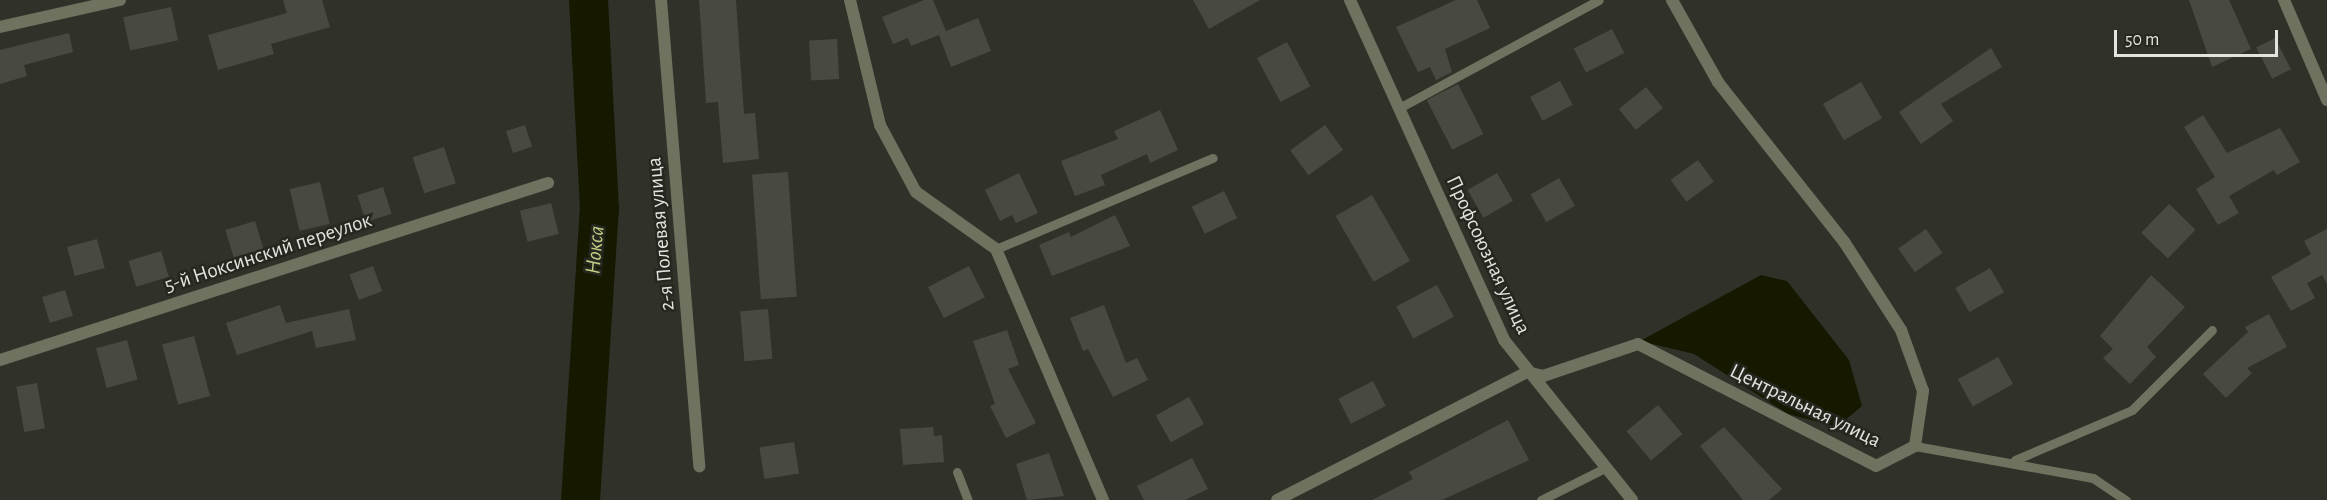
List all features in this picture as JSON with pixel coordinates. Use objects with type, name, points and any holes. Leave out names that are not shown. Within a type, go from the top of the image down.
[{"type":"street","points":[[0,27],[120,0]]},
{"type":"street","name":"2-я Полевая улица","points":[[661,0],[699,466]]},
{"type":"street","points":[[850,0],[880,125],[916,192],[996,249],[1103,500]]},
{"type":"street","name":"Профсоюзная улица","points":[[1350,0],[1504,339],[1527,372],[1632,500]]},
{"type":"street","points":[[1672,0],[1718,82],[1845,243],[1901,330],[1923,391],[1915,446]]},
{"type":"street","points":[[2284,0],[2327,99]]},
{"type":"street","name":"5-й Ноксинский переулок","points":[[0,360],[548,183]]},
{"type":"street","name":"Центральная улица","points":[[1527,372],[1543,376],[1638,344],[1876,466],[1915,446]]},
{"type":"street","points":[[1277,500],[1527,372]]},
{"type":"lane","points":[[1399,108],[1599,0]]},
{"type":"lane","points":[[996,249],[1213,158]]},
{"type":"lane","points":[[2015,460],[2132,410],[2212,330]]},
{"type":"lane","points":[[1915,446],[2015,460],[2093,478],[2126,500]]},
{"type":"lane","points":[[1541,500],[1605,468]]},
{"type":"lane","points":[[957,472],[968,500]]},
{"type":"shaded area","points":[[1761,275],[1787,281],[1849,360],[1862,406],[1837,427],[1788,414],[1694,354],[1640,341]]},
{"type":"building","points":[[283,0],[322,0],[330,27],[271,44],[274,54],[218,70],[208,35],[287,13]]},
{"type":"building","points":[[699,0],[736,0],[744,114],[755,113],[759,159],[723,163],[718,102],[706,103]]},
{"type":"building","points":[[924,0],[933,0],[946,31],[978,18],[991,51],[951,67],[939,35],[911,46],[908,38],[893,44],[882,17]]},
{"type":"building","points":[[1193,0],[1260,0],[1209,29]]},
{"type":"building","points":[[1456,0],[1477,0],[1490,28],[1445,49],[1452,72],[1436,80],[1430,67],[1418,72],[1396,27]]},
{"type":"building","points":[[2189,0],[2229,0],[2251,49],[2212,67]]},
{"type":"building","points":[[171,7],[178,40],[130,50],[123,17]]},
{"type":"building","points":[[1612,29],[1624,53],[1586,73],[1574,49]]},
{"type":"building","points":[[69,33],[73,52],[24,65],[27,76],[0,84],[0,50]]},
{"type":"building","points":[[2275,38],[2291,69],[2272,79],[2256,48]]},
{"type":"building","points":[[837,39],[839,79],[811,80],[809,40]]},
{"type":"building","points":[[1287,42],[1310,86],[1280,102],[1257,58]]},
{"type":"building","points":[[1991,48],[2002,67],[1941,104],[1953,121],[1921,144],[1899,112]]},
{"type":"building","points":[[1560,81],[1573,105],[1543,121],[1530,97]]},
{"type":"building","points":[[1861,82],[1882,118],[1844,140],[1823,104]]},
{"type":"building","points":[[1458,84],[1483,134],[1452,150],[1427,100]]},
{"type":"building","points":[[1646,87],[1663,108],[1636,130],[1619,109]]},
{"type":"building","points":[[1160,110],[1178,150],[1150,163],[1147,154],[1101,175],[1105,185],[1075,196],[1061,161],[1118,139],[1114,131]]},
{"type":"building","points":[[2203,115],[2227,153],[2280,128],[2300,162],[2277,175],[2274,170],[2229,196],[2239,213],[2218,225],[2196,189],[2215,177],[2184,127]]},
{"type":"building","points":[[525,125],[532,147],[513,153],[506,131]]},
{"type":"building","points":[[1325,125],[1343,150],[1308,175],[1290,150]]},
{"type":"building","points":[[444,147],[456,183],[424,193],[413,157]]},
{"type":"building","points":[[1698,160],[1714,182],[1686,202],[1670,180]]},
{"type":"building","points":[[788,172],[797,297],[761,299],[752,175]]},
{"type":"building","points":[[1019,173],[1038,213],[1016,223],[1012,215],[1000,221],[985,190]]},
{"type":"building","points":[[1497,173],[1513,201],[1484,218],[1468,190]]},
{"type":"building","points":[[1559,178],[1575,206],[1546,222],[1530,194]]},
{"type":"building","points":[[320,182],[330,224],[299,231],[290,189]]},
{"type":"building","points":[[383,187],[392,214],[366,222],[357,195]]},
{"type":"building","points":[[1224,191],[1237,218],[1205,234],[1192,207]]},
{"type":"building","points":[[1372,195],[1410,261],[1374,282],[1336,216]]},
{"type":"building","points":[[551,203],[559,234],[528,242],[520,211]]},
{"type":"building","points":[[2169,204],[2196,230],[2168,258],[2141,233]]},
{"type":"building","points":[[1115,215],[1130,246],[1052,276],[1039,245],[1069,232],[1071,237]]},
{"type":"building","points":[[255,221],[266,256],[236,265],[225,230]]},
{"type":"building","points":[[1926,229],[1943,253],[1915,272],[1898,249]]},
{"type":"building","points":[[2327,229],[2327,284],[2322,275],[2307,283],[2315,298],[2291,311],[2271,277],[2311,254],[2304,241]]},
{"type":"building","points":[[97,239],[105,268],[75,276],[67,247]]},
{"type":"building","points":[[161,251],[169,277],[136,287],[128,261]]},
{"type":"building","points":[[373,266],[382,291],[359,300],[350,275]]},
{"type":"building","points":[[969,266],[985,297],[944,318],[928,287]]},
{"type":"building","points":[[1990,268],[2004,292],[1969,312],[1955,288]]},
{"type":"building","points":[[2151,275],[2185,307],[2147,347],[2156,357],[2130,384],[2103,358],[2113,349],[2100,336]]},
{"type":"building","points":[[1437,285],[1454,317],[1413,338],[1396,307]]},
{"type":"building","points":[[65,290],[73,316],[50,323],[42,297]]},
{"type":"building","points":[[280,305],[286,323],[349,309],[356,340],[316,348],[312,331],[237,355],[226,323]]},
{"type":"building","points":[[1104,305],[1126,363],[1137,358],[1148,380],[1113,397],[1088,349],[1083,351],[1070,318]]},
{"type":"building","points":[[768,309],[772,359],[744,361],[740,311]]},
{"type":"building","points":[[2269,314],[2287,347],[2247,368],[2252,373],[2226,398],[2203,374],[2248,332],[2245,327]]},
{"type":"building","points":[[1007,330],[1019,365],[1008,369],[1036,423],[1006,438],[990,406],[995,404],[973,341]]},
{"type":"building","points":[[194,336],[210,396],[178,404],[162,345]]},
{"type":"building","points":[[127,340],[138,380],[107,388],[96,348]]},
{"type":"building","points":[[1998,357],[2013,384],[1973,406],[1958,379]]},
{"type":"building","points":[[1373,381],[1386,406],[1351,424],[1338,399]]},
{"type":"building","points":[[37,383],[45,428],[24,432],[16,387]]},
{"type":"building","points":[[1189,397],[1204,424],[1171,443],[1156,415]]},
{"type":"building","points":[[1658,405],[1682,434],[1651,460],[1627,431]]},
{"type":"building","points":[[1508,420],[1529,460],[1442,500],[1372,500],[1413,479],[1409,472]]},
{"type":"building","points":[[933,427],[934,436],[942,435],[944,462],[903,465],[900,429]]},
{"type":"building","points":[[1724,427],[1782,489],[1769,500],[1743,500],[1700,446]]},
{"type":"building","points":[[794,442],[799,474],[764,479],[759,447]]},
{"type":"building","points":[[1049,453],[1064,496],[1027,500],[1016,464]]},
{"type":"building","points":[[1192,458],[1208,489],[1185,500],[1144,500],[1137,486]]},
{"type":"waterway","name":"Нокса","points":[[580,500],[599,209],[588,0]]}]
